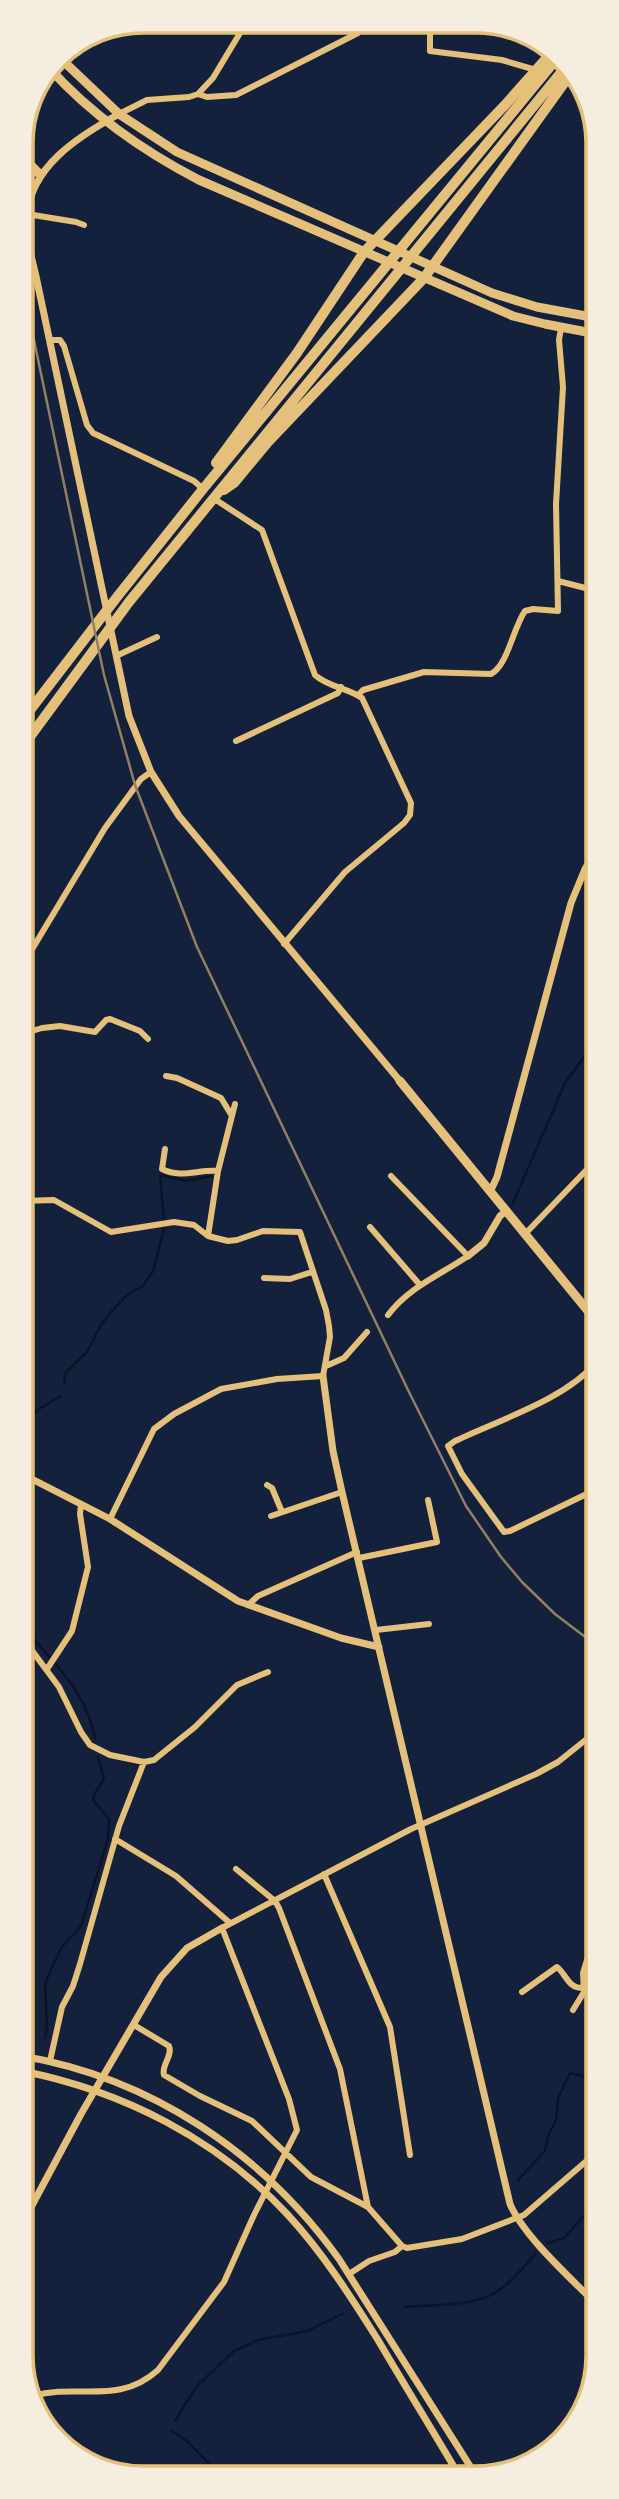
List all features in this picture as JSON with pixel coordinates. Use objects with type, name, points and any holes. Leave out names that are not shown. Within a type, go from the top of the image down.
[{"type":"highway","points":[[203,489],[217,462],[297,354],[364,252],[546,59]]},
{"type":"highway","points":[[33,708],[203,489],[552,65]]},
{"type":"highway","points":[[33,732],[120,613],[560,74]]},
{"type":"highway","points":[[213,498],[234,483],[268,442],[424,278],[566,81]]},
{"type":"main road","points":[[67,65],[119,114],[154,138],[206,166],[432,268],[517,302],[586,316]]},
{"type":"main road","points":[[57,75],[105,122],[155,156],[199,180],[513,316],[586,332]]},
{"type":"main road","points":[[400,1081],[586,1309]]},
{"type":"street","points":[[33,189],[41,174],[57,156],[105,122],[147,100],[198,94],[213,78],[240,33]]},
{"type":"street","points":[[198,94],[207,97],[236,95],[358,33]]},
{"type":"street","points":[[430,33],[430,51],[502,60],[536,70]]},
{"type":"street","points":[[33,166],[41,174]]},
{"type":"street","points":[[33,172],[41,174]]},
{"type":"street","points":[[33,215],[76,222],[84,226]]},
{"type":"street","points":[[33,260],[116,656],[130,716],[151,772],[179,816],[400,1081]]},
{"type":"street","points":[[358,695],[363,690],[424,672],[491,674],[500,667],[524,611],[558,611],[556,504],[563,387],[559,341],[561,328]]},
{"type":"street","points":[[50,340],[60,340],[64,346],[88,425],[93,433],[194,481],[203,489]]},
{"type":"street","points":[[213,498],[262,530],[315,675],[325,682],[358,695],[366,705],[411,803],[410,814],[404,823],[345,872],[284,944]]},
{"type":"street","points":[[558,580],[586,588]]},
{"type":"street","points":[[116,656],[156,637]]},
{"type":"street","points":[[236,741],[338,693],[341,688]]},
{"type":"street","points":[[33,948],[105,828],[141,779],[151,772]]},
{"type":"street","points":[[490,1192],[498,1177],[571,903],[586,867]]},
{"type":"street","points":[[33,1031],[60,1026],[95,1032],[110,1019],[140,1031],[148,1039]]},
{"type":"street","points":[[166,1076],[177,1077],[221,1098],[232,1116]]},
{"type":"street","points":[[208,1236],[218,1171],[235,1104]]},
{"type":"street","points":[[165,1149],[162,1169],[168,1172],[181,1175],[218,1171]]},
{"type":"street","points":[[525,1234],[586,1171]]},
{"type":"street","points":[[391,1176],[468,1256]]},
{"type":"street","points":[[33,1201],[54,1200],[111,1231],[174,1222],[194,1225],[208,1236],[228,1241],[237,1241],[263,1231],[300,1232],[329,1326],[323,1376],[333,1451],[510,2204],[517,2218],[586,2293]]},
{"type":"street","points":[[388,1315],[420,1285],[484,1244],[506,1212]]},
{"type":"street","points":[[370,1227],[420,1285]]},
{"type":"street","points":[[264,1278],[290,1279],[312,1272]]},
{"type":"street","points":[[326,1366],[344,1359],[367,1332]]},
{"type":"street","points":[[586,1374],[559,1393],[448,1446],[462,1474],[504,1532],[586,1494]]},
{"type":"street","points":[[110,1520],[153,1429],[173,1414],[221,1389],[277,1379],[323,1376]]},
{"type":"street","points":[[33,1480],[110,1520],[216,1588],[248,1605],[368,1647],[379,1647]]},
{"type":"street","points":[[267,1485],[272,1488],[282,1512]]},
{"type":"street","points":[[271,1516],[342,1492]]},
{"type":"street","points":[[248,1605],[258,1597],[358,1555],[437,1542],[428,1500]]},
{"type":"street","points":[[49,1666],[72,1631],[88,1567],[81,1504]]},
{"type":"street","points":[[376,1630],[429,1624]]},
{"type":"street","points":[[33,1649],[49,1666],[90,1745],[110,1755],[144,1762],[154,1759],[195,1727],[237,1685],[268,1672]]},
{"type":"street","points":[[33,2198],[161,1977],[178,1956],[200,1939],[324,1874],[421,1825],[544,1770],[586,1738]]},
{"type":"street","points":[[50,2061],[62,2007],[73,1986],[124,1810],[144,1762]]},
{"type":"street","points":[[116,1839],[176,1876],[230,1923]]},
{"type":"street","points":[[236,1868],[275,1901],[340,2069],[368,2207]]},
{"type":"street","points":[[324,1874],[390,2027],[410,2155]]},
{"type":"street","points":[[41,2394],[122,2390],[151,2376],[184,2337],[224,2282],[297,2130],[296,2119],[222,1928]]},
{"type":"street","points":[[522,1992],[556,1966],[570,1985],[584,1988]]},
{"type":"street","points":[[573,2010],[583,1995],[583,1972],[586,1967]]},
{"type":"street","points":[[134,2025],[169,2046],[164,2075],[252,2121],[311,2177],[368,2207],[402,2246],[410,2249],[462,2239],[517,2218],[530,2211],[586,2162]]},
{"type":"street","points":[[33,2058],[103,2077],[175,2109],[236,2150],[268,2177],[301,2211],[349,2273],[470,2466]]},
{"type":"street","points":[[35,2073],[95,2090],[150,2113],[203,2144],[245,2174],[289,2216],[323,2256],[453,2466]]},
{"type":"street","points":[[349,2273],[369,2261],[396,2252],[402,2246]]},
{"type":"waterway","points":[[512,1205],[566,1081],[586,1055]]},
{"type":"waterway","points":[[164,1221],[160,1175],[186,1181],[211,1176]]},
{"type":"waterway","points":[[64,1384],[66,1372],[87,1352],[101,1325],[112,1311],[128,1294],[143,1286],[153,1271],[164,1229]]},
{"type":"waterway","points":[[33,1415],[61,1396]]},
{"type":"waterway","points":[[33,1638],[75,1689],[90,1719],[95,1738]]},
{"type":"waterway","points":[[45,2038],[45,1985],[62,1947],[81,1926],[108,1839],[109,1819],[93,1800],[104,1778],[98,1757]]},
{"type":"waterway","points":[[518,2180],[545,2151],[548,2136],[556,2120],[558,2098],[570,2073],[586,2077]]},
{"type":"waterway","points":[[548,2243],[564,2238],[586,2216]]},
{"type":"waterway","points":[[405,2307],[467,2302],[491,2295],[510,2281],[536,2253]]},
{"type":"waterway","points":[[175,2421],[196,2387],[234,2351],[258,2340],[307,2331],[342,2314]]},
{"type":"waterway","points":[[172,2431],[187,2441],[211,2466]]},
{"type":"railway","points":[[33,335],[104,675],[135,785],[197,947],[466,1506],[522,1582],[555,1614],[586,1638]]}]
